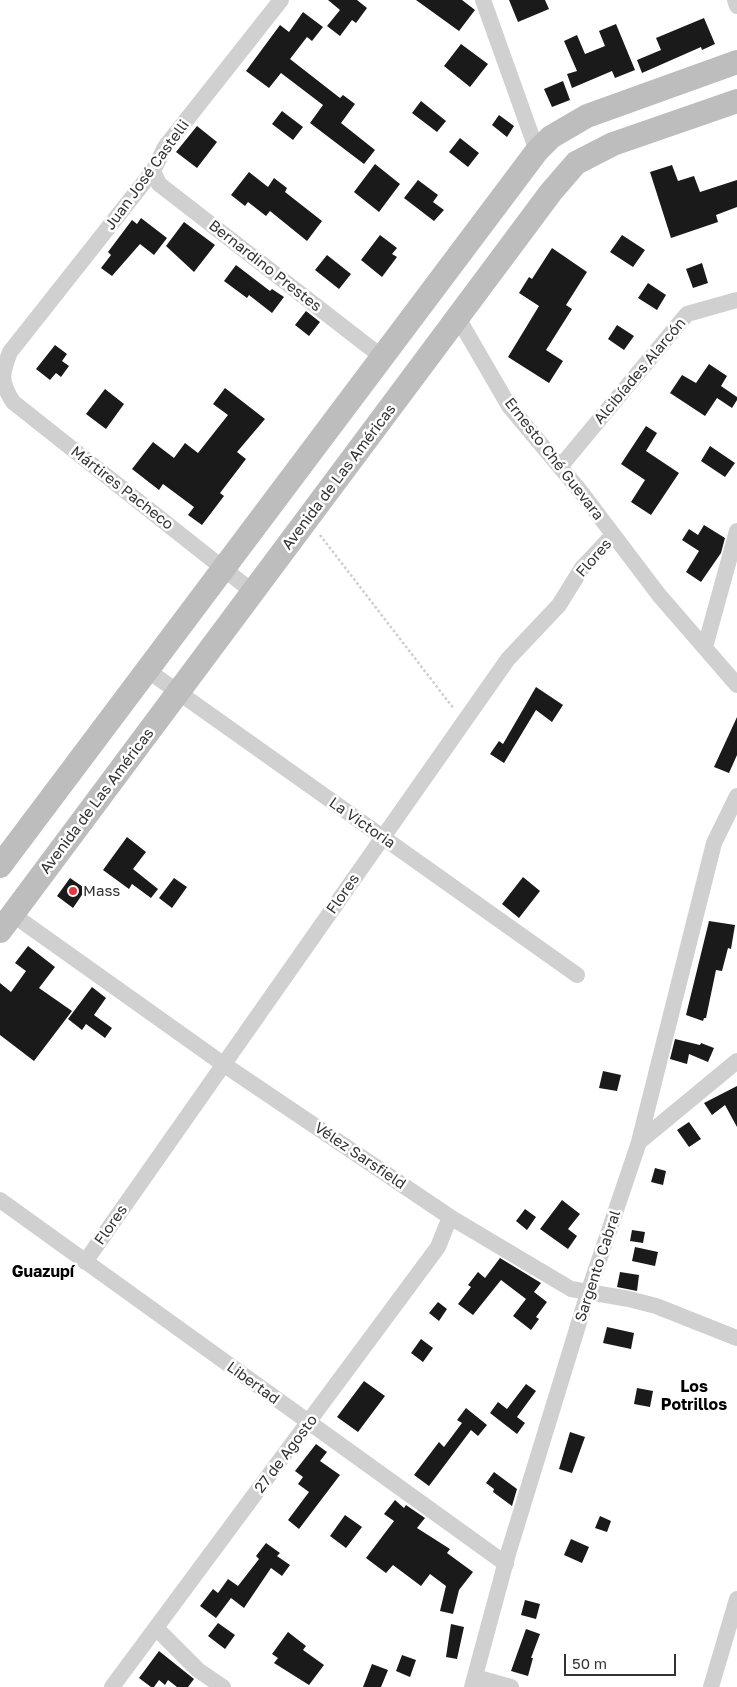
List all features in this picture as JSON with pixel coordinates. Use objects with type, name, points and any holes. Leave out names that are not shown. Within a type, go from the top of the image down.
[{"type":"main road","points":[[0,866],[537,151],[551,138],[587,116],[737,62]]},
{"type":"main road","name":"Avenida de Las Américas","points":[[6,922],[308,520],[551,192],[576,163],[613,144],[737,101]]},
{"type":"street","name":"Juan José Castelli","points":[[0,377],[10,352],[153,171],[165,147],[281,0]]},
{"type":"street","points":[[483,0],[537,151]]},
{"type":"street","points":[[735,0],[737,6]]},
{"type":"street","name":"Bernardino Prestes","points":[[153,171],[160,184],[382,357]]},
{"type":"street","name":"Alcibíades Alarcón","points":[[560,467],[687,314],[737,300]]},
{"type":"street","name":"Ernesto Ché Guevara","points":[[458,318],[509,406],[560,467],[659,595],[737,685]]},
{"type":"street","name":"Mártires Pacheco","points":[[0,377],[5,391],[13,402],[254,592]]},
{"type":"street","points":[[706,647],[737,531]]},
{"type":"street","name":"Flores","points":[[85,1262],[508,659],[559,605],[582,568],[613,535]]},
{"type":"street","name":"La Victoria","points":[[147,670],[577,975]]},
{"type":"street","name":"Sargento Cabral","points":[[473,1682],[506,1564],[588,1294],[640,1142],[714,843],[737,796]]},
{"type":"street","name":"Vélez Sarsfield","points":[[6,922],[223,1064],[450,1217],[571,1289],[588,1294],[629,1299],[656,1306],[737,1338]]},
{"type":"street","points":[[640,1142],[737,1061]]},
{"type":"street","name":"Libertad","points":[[0,1200],[506,1564]]},
{"type":"street","name":"27 de Agosto","points":[[112,1687],[438,1247],[450,1217]]},
{"type":"street","points":[[711,1687],[737,1599]]},
{"type":"street","points":[[156,1628],[198,1670],[223,1687]]},
{"type":"street","points":[[473,1682],[511,1687]]},
{"type":"path","points":[[308,520],[464,722]]},
{"type":"building","points":[[328,0],[357,0],[367,8],[356,23],[352,20],[340,36],[327,26],[340,10]]},
{"type":"building","points":[[416,0],[462,0],[475,10],[459,31]]},
{"type":"building","points":[[509,0],[545,0],[549,9],[518,22]]},
{"type":"building","points":[[303,12],[323,27],[312,41],[307,37],[290,59],[340,98],[343,95],[355,104],[341,123],[375,150],[364,164],[310,123],[323,105],[281,73],[269,88],[246,71],[280,25],[289,32]]},
{"type":"building","points":[[704,18],[715,44],[702,50],[701,47],[642,73],[637,60],[661,50],[656,38]]},
{"type":"building","points":[[616,24],[635,70],[615,78],[612,71],[572,88],[567,74],[577,71],[564,41],[577,35],[585,54],[605,46],[599,31]]},
{"type":"building","points":[[461,44],[488,64],[470,87],[444,66]]},
{"type":"building","points":[[563,81],[570,100],[552,107],[544,89]]},
{"type":"building","points":[[421,101],[446,121],[437,132],[412,113]]},
{"type":"building","points":[[282,111],[303,127],[293,140],[272,124]]},
{"type":"building","points":[[499,115],[514,126],[507,137],[492,125]]},
{"type":"building","points":[[197,126],[217,142],[197,168],[176,152]]},
{"type":"building","points":[[460,138],[479,153],[468,167],[449,152]]},
{"type":"building","points":[[375,164],[400,184],[379,212],[354,192]]},
{"type":"building","points":[[672,165],[678,181],[694,176],[700,192],[737,180],[737,207],[716,215],[718,222],[671,238],[650,172]]},
{"type":"building","points":[[249,172],[268,187],[274,178],[287,188],[285,192],[322,221],[307,241],[270,211],[266,216],[248,202],[245,206],[231,195]]},
{"type":"building","points":[[418,180],[438,195],[433,202],[444,210],[434,221],[404,198]]},
{"type":"building","points":[[141,218],[167,238],[154,255],[140,244],[112,276],[101,268],[111,255],[108,252],[132,220],[137,224]]},
{"type":"building","points":[[184,222],[215,245],[194,272],[166,246]]},
{"type":"building","points":[[380,235],[397,248],[392,254],[397,257],[382,277],[361,260]]},
{"type":"building","points":[[622,235],[645,250],[633,267],[610,252]]},
{"type":"building","points":[[552,248],[587,272],[566,305],[572,309],[546,350],[563,361],[549,383],[508,357],[539,306],[519,293],[529,277],[532,279]]},
{"type":"building","points":[[327,255],[351,274],[339,289],[315,270]]},
{"type":"building","points":[[702,263],[708,283],[693,288],[686,269]]},
{"type":"building","points":[[236,265],[270,291],[272,289],[284,297],[272,313],[249,295],[247,298],[224,281]]},
{"type":"building","points":[[648,283],[666,295],[657,310],[638,298]]},
{"type":"building","points":[[306,311],[320,322],[309,336],[295,325]]},
{"type":"building","points":[[617,325],[634,336],[624,350],[608,339]]},
{"type":"building","points":[[55,345],[67,354],[62,361],[69,366],[61,377],[56,373],[50,380],[36,369]]},
{"type":"building","points":[[709,364],[727,376],[721,386],[737,397],[737,400],[732,408],[717,398],[705,416],[670,393],[682,375],[696,383]]},
{"type":"building","points":[[225,388],[265,419],[237,452],[246,459],[220,493],[224,496],[202,525],[188,515],[194,507],[163,484],[159,490],[132,469],[153,442],[174,458],[185,443],[198,453],[228,415],[213,404]]},
{"type":"building","points":[[105,389],[124,404],[106,429],[86,414]]},
{"type":"building","points":[[646,426],[657,433],[646,451],[679,473],[651,515],[631,502],[645,480],[621,464]]},
{"type":"building","points":[[710,446],[735,463],[725,477],[701,461]]},
{"type":"building","points":[[704,525],[725,538],[721,553],[701,582],[686,572],[699,551],[682,540],[689,529],[698,535]]},
{"type":"building","points":[[536,687],[563,705],[552,722],[536,710],[504,763],[490,754],[499,741],[503,744]]},
{"type":"building","points":[[737,717],[737,755],[729,773],[714,767]]},
{"type":"building","points":[[127,837],[146,852],[133,869],[158,889],[151,898],[132,884],[129,889],[103,870]]},
{"type":"building","points":[[523,877],[540,891],[519,918],[502,904]]},
{"type":"building","points":[[70,878],[86,889],[73,908],[57,896]]},
{"type":"building","points":[[174,878],[187,887],[172,908],[159,898]]},
{"type":"building","points":[[709,921],[735,925],[731,949],[728,948],[722,971],[716,970],[706,1018],[703,1021],[686,1015]]},
{"type":"building","points":[[28,946],[55,967],[39,988],[72,1011],[34,1061],[0,1035],[0,983],[11,992],[26,971],[15,963]]},
{"type":"building","points":[[92,987],[106,998],[94,1015],[112,1028],[105,1038],[86,1024],[82,1030],[68,1019]]},
{"type":"building","points":[[675,1039],[700,1045],[701,1043],[714,1048],[708,1062],[689,1054],[687,1064],[670,1059]]},
{"type":"building","points":[[603,1071],[621,1075],[617,1091],[599,1088]]},
{"type":"building","points":[[737,1086],[737,1127],[725,1105],[712,1115],[704,1103]]},
{"type":"building","points":[[689,1122],[701,1139],[689,1147],[677,1130]]},
{"type":"building","points":[[655,1168],[666,1171],[663,1185],[651,1182]]},
{"type":"building","points":[[562,1200],[580,1214],[568,1229],[577,1236],[568,1249],[540,1229]]},
{"type":"building","points":[[525,1209],[536,1217],[527,1230],[516,1221]]},
{"type":"building","points":[[632,1230],[645,1232],[643,1243],[630,1241]]},
{"type":"building","points":[[635,1247],[658,1252],[655,1266],[632,1261]]},
{"type":"building","points":[[500,1258],[541,1283],[534,1292],[547,1302],[536,1317],[539,1319],[531,1330],[513,1316],[526,1299],[501,1280],[473,1315],[458,1304],[471,1287],[468,1285],[478,1272],[485,1278]]},
{"type":"building","points":[[620,1272],[639,1275],[637,1291],[617,1287]]},
{"type":"building","points":[[438,1302],[447,1309],[439,1321],[429,1313]]},
{"type":"building","points":[[607,1327],[634,1333],[631,1349],[603,1343]]},
{"type":"building","points":[[421,1339],[433,1348],[423,1362],[411,1353]]},
{"type":"building","points":[[364,1381],[385,1396],[358,1432],[337,1417]]},
{"type":"building","points":[[526,1384],[536,1391],[517,1417],[525,1423],[517,1434],[490,1413],[498,1402],[507,1409]]},
{"type":"building","points":[[637,1388],[653,1391],[650,1407],[634,1404]]},
{"type":"building","points":[[466,1408],[487,1425],[478,1436],[471,1430],[429,1486],[414,1475],[439,1442],[444,1447],[462,1423],[457,1420]]},
{"type":"building","points":[[570,1432],[585,1437],[572,1473],[559,1469]]},
{"type":"building","points":[[316,1444],[327,1452],[320,1461],[340,1475],[299,1529],[288,1520],[309,1492],[298,1484],[303,1477],[295,1471]]},
{"type":"building","points":[[494,1472],[517,1489],[512,1506],[493,1492],[494,1489],[486,1483]]},
{"type":"building","points":[[395,1500],[404,1508],[406,1505],[425,1518],[417,1528],[450,1549],[447,1553],[473,1572],[459,1590],[453,1614],[440,1611],[446,1586],[430,1574],[421,1586],[393,1565],[386,1573],[366,1558],[394,1521],[384,1514]]},
{"type":"building","points":[[345,1515],[362,1527],[346,1548],[330,1536]]},
{"type":"building","points":[[600,1516],[611,1521],[607,1532],[595,1528]]},
{"type":"building","points":[[571,1539],[589,1547],[582,1563],[564,1555]]},
{"type":"building","points":[[266,1543],[280,1553],[277,1556],[290,1565],[282,1576],[271,1568],[244,1608],[231,1598],[216,1618],[200,1606],[213,1589],[218,1593],[228,1579],[238,1586],[259,1559],[256,1556]]},
{"type":"building","points":[[525,1600],[540,1604],[536,1619],[521,1615]]},
{"type":"building","points":[[218,1623],[235,1635],[225,1649],[208,1636]]},
{"type":"building","points":[[451,1624],[464,1627],[457,1659],[446,1657]]},
{"type":"building","points":[[526,1629],[540,1634],[531,1658],[533,1658],[528,1676],[511,1671]]},
{"type":"building","points":[[288,1632],[306,1646],[303,1650],[324,1665],[309,1685],[274,1663],[278,1658],[272,1654]]},
{"type":"building","points":[[159,1651],[194,1679],[188,1687],[177,1687],[168,1680],[165,1685],[159,1680],[154,1687],[151,1687],[139,1678]]},
{"type":"building","points":[[402,1655],[416,1660],[410,1677],[396,1671]]},
{"type":"building","points":[[372,1664],[388,1670],[381,1687],[363,1687]]},
{"type":"place","name":"Mass","points":[[73,891]]},
{"type":"district","name":"Guazupí","points":[[43,1272]]},
{"type":"district","name":"Los Potrillos","points":[[694,1396]]}]
